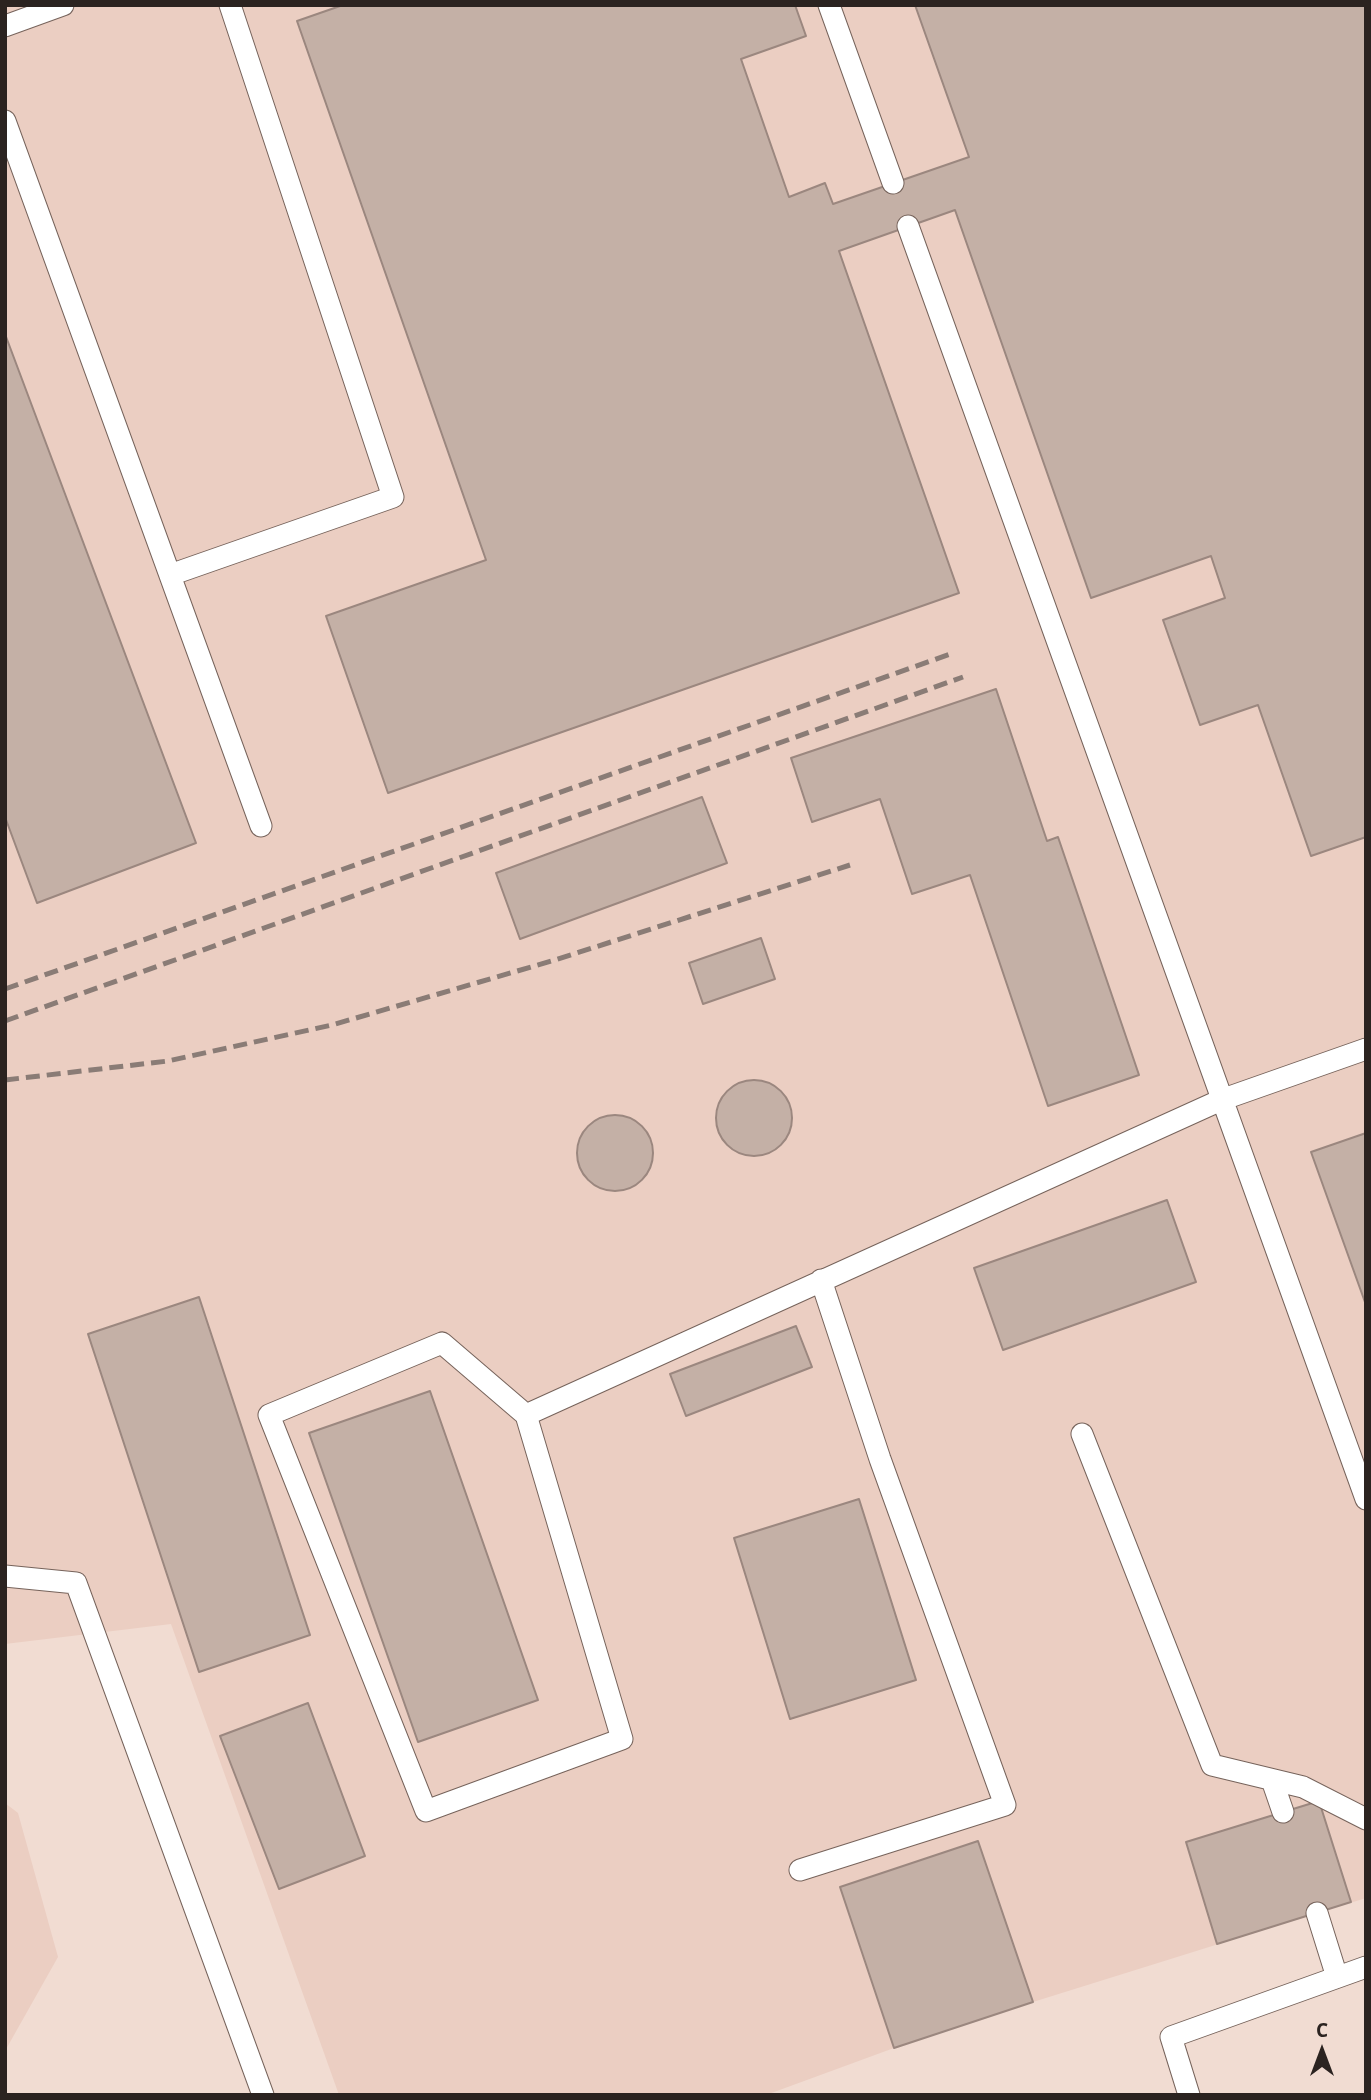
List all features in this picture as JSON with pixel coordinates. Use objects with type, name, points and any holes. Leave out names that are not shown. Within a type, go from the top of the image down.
[{"type":"lane","points":[[5,26],[63,5]]},
{"type":"lane","points":[[170,575],[393,497],[230,5]]},
{"type":"lane","points":[[829,5],[893,183]]},
{"type":"lane","points":[[5,121],[261,826]]},
{"type":"lane","points":[[908,226],[1366,1499]]},
{"type":"lane","points":[[526,1415],[1221,1100],[1366,1049]]},
{"type":"lane","points":[[800,1870],[1005,1805],[880,1460],[821,1280]]},
{"type":"lane","points":[[442,1343],[526,1415],[622,1740],[426,1811],[269,1415],[442,1343]]},
{"type":"lane","points":[[1082,1434],[1212,1765],[1303,1787],[1366,1819]]},
{"type":"lane","points":[[5,1576],[76,1583],[262,2095]]},
{"type":"lane","points":[[1272,1780],[1283,1812]]},
{"type":"lane","points":[[1317,1913],[1337,1977]]},
{"type":"lane","points":[[1189,2095],[1171,2036],[1366,1967]]},
{"type":"shaded area","points":[[5,5],[1366,5],[1366,1898],[1033,2002],[894,2048],[766,2095],[339,2095],[171,1624],[5,1644]]},
{"type":"shaded area","points":[[5,1803],[18,1813],[58,1957],[5,2051]]},
{"type":"building","points":[[343,5],[795,5],[806,36],[741,59],[789,197],[825,183],[833,204],[969,157],[915,5],[1366,5],[1366,837],[1311,856],[1258,705],[1200,725],[1163,620],[1225,598],[1211,556],[1091,598],[955,210],[839,251],[959,593],[388,793],[326,616],[486,560],[297,21]]},
{"type":"building","points":[[5,334],[196,843],[37,903],[5,817]]},
{"type":"building","points":[[996,689],[1047,841],[1058,837],[1139,1075],[1048,1106],[970,875],[912,894],[880,799],[812,822],[791,758]]},
{"type":"building","points":[[702,797],[727,863],[520,939],[496,873]]},
{"type":"building","points":[[761,938],[775,979],[703,1004],[689,963]]},
{"type":"building","points":[[747,1080],[761,1080],[775,1086],[786,1097],[792,1118],[789,1133],[781,1145],[761,1156],[747,1156],[733,1150],[722,1139],[716,1125],[716,1111],[722,1097],[733,1086]]},
{"type":"building","points":[[608,1115],[622,1115],[636,1121],[647,1132],[653,1153],[650,1168],[642,1180],[622,1191],[608,1191],[594,1185],[583,1174],[577,1160],[577,1146],[583,1132],[594,1121]]},
{"type":"building","points":[[1366,1133],[1366,1305],[1311,1152]]},
{"type":"building","points":[[1167,1200],[1196,1282],[1003,1350],[974,1268]]},
{"type":"building","points":[[199,1297],[310,1635],[199,1672],[88,1334]]},
{"type":"building","points":[[796,1326],[812,1367],[686,1416],[670,1374]]},
{"type":"building","points":[[430,1391],[538,1700],[418,1742],[309,1433]]},
{"type":"building","points":[[859,1499],[916,1680],[790,1719],[734,1538]]},
{"type":"building","points":[[308,1703],[365,1856],[279,1889],[220,1736]]},
{"type":"building","points":[[1319,1801],[1351,1902],[1217,1944],[1186,1842]]},
{"type":"building","points":[[978,1841],[1033,2002],[894,2048],[840,1887]]},
{"type":"railway","points":[[5,989],[953,653]]},
{"type":"railway","points":[[5,1021],[963,677]]},
{"type":"railway","points":[[5,1080],[168,1061],[332,1025],[555,960],[850,865]]}]
